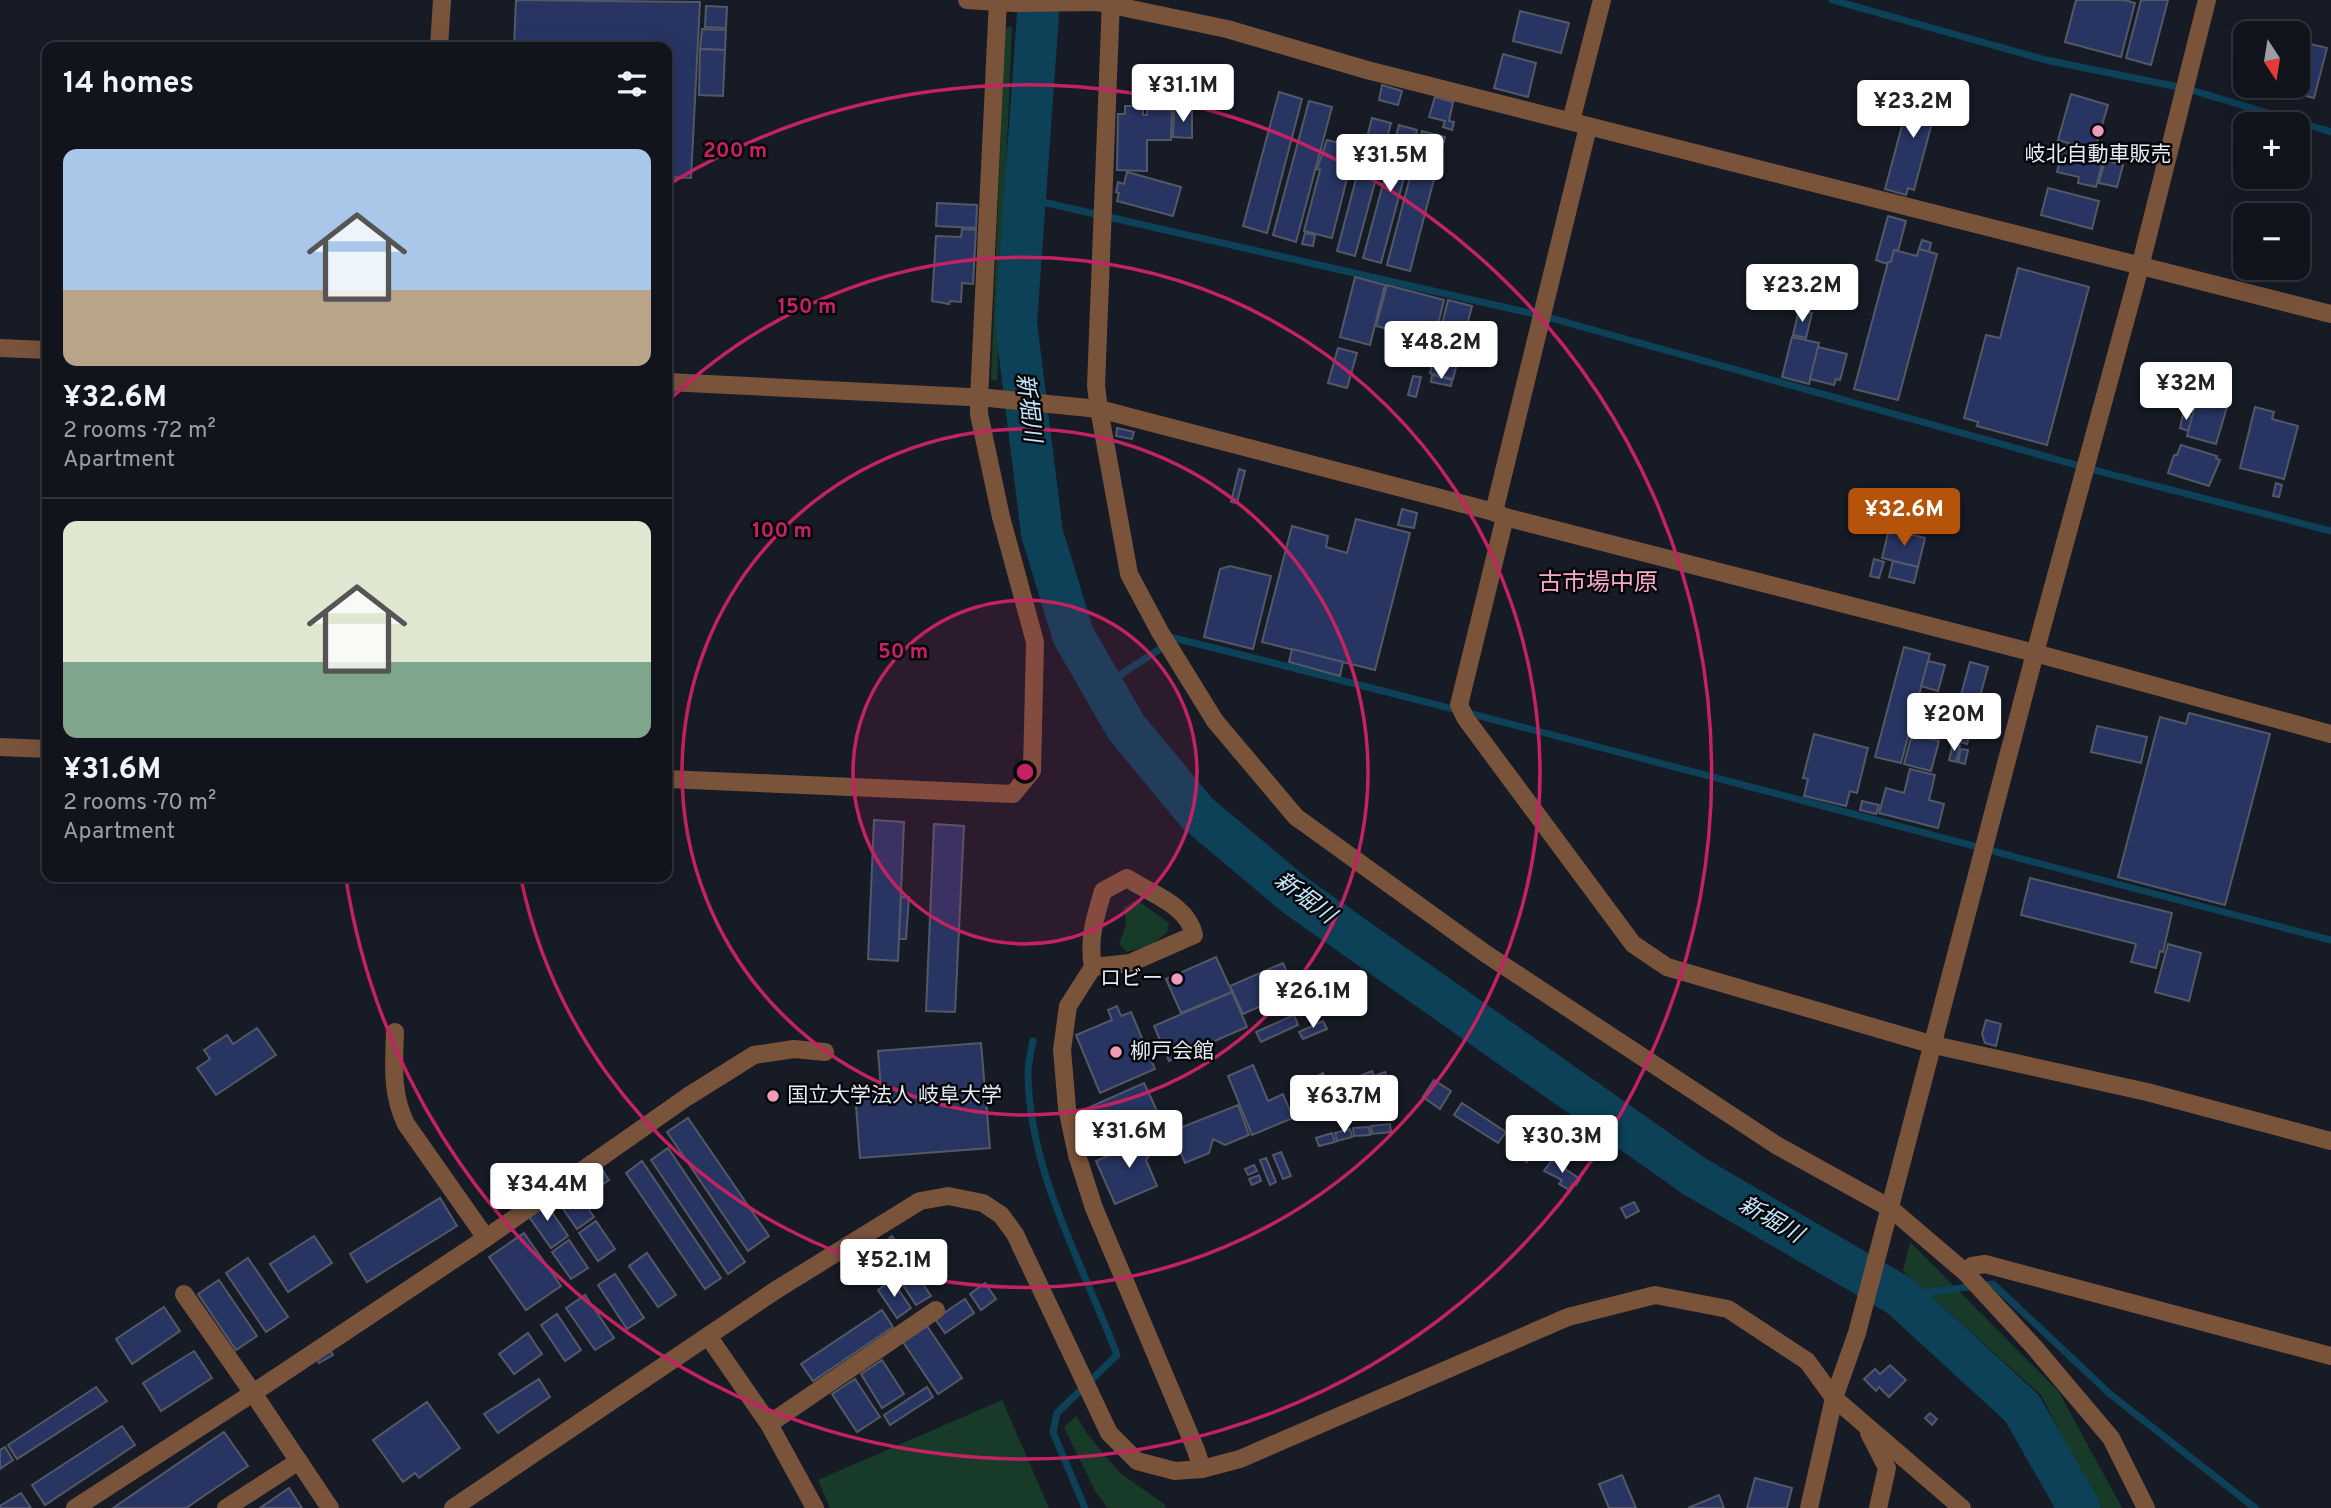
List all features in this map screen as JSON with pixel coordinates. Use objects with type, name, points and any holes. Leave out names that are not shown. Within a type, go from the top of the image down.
[{"type":"street","points":[[439,42],[442,0]]},
{"type":"street","points":[[967,0],[1106,2],[1227,29],[1367,71],[2331,314]]},
{"type":"street","points":[[1602,0],[1579,124],[1459,705],[1466,719],[1633,944],[1667,967],[1934,1045],[2147,1092],[2331,1141]]},
{"type":"street","points":[[1809,1508],[1834,1398],[1857,1333],[1934,1045],[2035,653],[2140,267],[2207,0]]},
{"type":"street","points":[[672,779],[1013,794],[1032,771],[1035,642],[1002,517],[979,414],[984,399],[1003,1]]},
{"type":"street","points":[[1106,2],[1096,386],[1093,409],[1129,574],[1160,632],[1215,721],[1296,817],[1486,954],[1776,1145],[1888,1214],[1965,1272],[2112,1437],[2146,1508]]},
{"type":"street","points":[[0,348],[42,350]]},
{"type":"street","points":[[672,382],[984,399],[1093,409],[2035,653],[2331,734]]},
{"type":"street","points":[[0,747],[42,749]]},
{"type":"street","points":[[1093,967],[1130,963],[1194,935],[1192,921],[1172,905],[1128,878],[1103,891],[1092,928],[1090,950],[1093,967],[1068,1006],[1062,1050],[1067,1108],[1094,1208],[1202,1469]]},
{"type":"street","points":[[395,1032],[394,1085],[397,1107],[406,1124],[486,1238]]},
{"type":"street","points":[[75,1508],[486,1238],[687,1097],[754,1055],[794,1049],[825,1052]]},
{"type":"street","points":[[458,1507],[776,1290],[920,1201],[947,1196],[983,1203],[1001,1215],[1015,1234],[1109,1433],[1138,1461],[1175,1471],[1202,1469],[1240,1459],[1568,1317],[1655,1295],[1728,1309],[1807,1361],[1834,1398],[1962,1508]]},
{"type":"street","points":[[1965,1272],[1972,1266],[1985,1264],[2331,1356]]},
{"type":"street","points":[[184,1294],[330,1508]]},
{"type":"street","points":[[769,1424],[936,1310]]},
{"type":"street","points":[[708,1336],[769,1424],[814,1508]]},
{"type":"street","points":[[1866,1426],[1887,1468],[1878,1508]]},
{"type":"street","points":[[226,1508],[299,1461]]},
{"type":"green space","points":[[1012,26],[997,381],[991,379],[1005,29]]},
{"type":"green space","points":[[1137,900],[1169,923],[1167,932],[1152,945],[1127,952],[1119,944],[1126,925],[1124,907]]},
{"type":"green space","points":[[1910,1242],[2059,1392],[2122,1508],[2099,1508],[2041,1395],[1903,1271]]},
{"type":"green space","points":[[1002,1400],[1049,1508],[830,1508],[818,1480]]},
{"type":"green space","points":[[1076,1416],[1119,1472],[1166,1508],[1108,1508],[1095,1491],[1064,1427]]},
{"type":"building","points":[[516,0],[700,2],[691,178],[672,177],[672,42],[514,42]]},
{"type":"building","points":[[2076,0],[2124,0],[2135,3],[2121,57],[2065,42]]},
{"type":"building","points":[[2141,0],[2168,0],[2151,65],[2126,58]]},
{"type":"building","points":[[706,6],[727,7],[726,28],[705,27]]},
{"type":"building","points":[[1520,11],[1569,23],[1561,53],[1513,41]]},
{"type":"building","points":[[702,29],[726,30],[725,50],[700,49]]},
{"type":"building","points":[[2310,44],[2327,48],[2314,98],[2310,97]]},
{"type":"building","points":[[700,49],[725,50],[723,96],[699,95]]},
{"type":"building","points":[[1503,54],[1536,63],[1528,97],[1494,88]]},
{"type":"building","points":[[1382,85],[1402,91],[1398,105],[1379,100]]},
{"type":"building","points":[[1927,86],[1941,89],[1914,190],[1908,188],[1906,195],[1885,189],[1910,96],[1915,97],[1916,92]]},
{"type":"building","points":[[1279,92],[1302,99],[1267,233],[1243,226]]},
{"type":"building","points":[[2071,94],[2108,105],[2095,149],[2058,140]]},
{"type":"building","points":[[1435,97],[1453,102],[1449,121],[1454,122],[1452,130],[1443,127],[1445,121],[1429,117]]},
{"type":"building","points":[[1309,101],[1332,107],[1296,242],[1273,235]]},
{"type":"building","points":[[1125,106],[1143,106],[1143,115],[1147,115],[1147,110],[1172,110],[1171,140],[1147,140],[1147,171],[1117,170],[1118,114],[1125,114]]},
{"type":"building","points":[[1174,110],[1192,110],[1192,138],[1173,137]]},
{"type":"building","points":[[1372,118],[1391,123],[1355,256],[1337,251]]},
{"type":"building","points":[[1399,125],[1417,130],[1381,263],[1363,258]]},
{"type":"building","points":[[1422,131],[1445,137],[1410,271],[1387,265]]},
{"type":"building","points":[[1327,140],[1355,147],[1332,238],[1304,231],[1320,170],[1317,169]]},
{"type":"building","points":[[2064,145],[2105,153],[2096,187],[2078,183],[2079,177],[2057,172]]},
{"type":"building","points":[[2105,160],[2123,165],[2117,187],[2099,183]]},
{"type":"building","points":[[1127,172],[1181,187],[1173,216],[1117,201],[1118,182],[1124,184]]},
{"type":"building","points":[[2048,188],[2099,201],[2092,229],[2041,215]]},
{"type":"building","points":[[937,203],[977,205],[976,228],[936,226]]},
{"type":"building","points":[[1888,216],[1906,221],[1898,251],[1894,250],[1891,262],[1887,264],[1876,260]]},
{"type":"building","points":[[962,229],[976,230],[973,284],[962,283],[961,302],[950,301],[949,304],[932,301],[936,236],[961,237]]},
{"type":"building","points":[[1305,233],[1315,235],[1313,246],[1302,244]]},
{"type":"building","points":[[1922,240],[1931,243],[1929,252],[1919,249]]},
{"type":"building","points":[[1919,249],[1937,254],[1898,400],[1854,389],[1888,262],[1891,262],[1894,250],[1917,256]]},
{"type":"building","points":[[2018,268],[2089,287],[2047,445],[1977,426],[1978,422],[1964,418],[1986,335],[2000,338]]},
{"type":"building","points":[[1355,277],[1385,285],[1370,345],[1340,337]]},
{"type":"building","points":[[1387,285],[1444,300],[1437,329],[1427,327],[1424,338],[1376,326]]},
{"type":"building","points":[[1448,300],[1472,306],[1453,379],[1430,373]]},
{"type":"building","points":[[1799,310],[1812,313],[1806,338],[1793,335]]},
{"type":"building","points":[[1428,328],[1435,330],[1433,338],[1426,337]]},
{"type":"building","points":[[1388,330],[1401,333],[1399,342],[1386,339]]},
{"type":"building","points":[[1410,336],[1424,339],[1422,347],[1408,344]]},
{"type":"building","points":[[1792,337],[1819,343],[1809,384],[1782,377]]},
{"type":"building","points":[[1818,347],[1847,354],[1840,380],[1836,379],[1834,385],[1810,379]]},
{"type":"building","points":[[1338,348],[1357,353],[1347,388],[1328,383]]},
{"type":"building","points":[[1432,375],[1452,380],[1451,386],[1431,382]]},
{"type":"building","points":[[1413,376],[1421,377],[1416,397],[1408,395]]},
{"type":"building","points":[[2197,399],[2227,407],[2216,444],[2187,436]]},
{"type":"building","points":[[2255,407],[2274,412],[2272,419],[2298,426],[2284,479],[2240,468]]},
{"type":"building","points":[[2183,414],[2192,417],[2188,431],[2180,428]]},
{"type":"building","points":[[1117,428],[1134,432],[1132,439],[1116,436]]},
{"type":"building","points":[[2181,445],[2217,456],[2220,460],[2209,486],[2168,473],[2174,455],[2177,455]]},
{"type":"building","points":[[1239,469],[1245,471],[1237,503],[1231,502]]},
{"type":"building","points":[[2276,483],[2282,485],[2279,497],[2273,496]]},
{"type":"building","points":[[1402,509],[1417,513],[1414,528],[1398,525]]},
{"type":"building","points":[[1356,519],[1410,533],[1375,670],[1262,642],[1292,526],[1328,536],[1326,547],[1347,553]]},
{"type":"building","points":[[1889,529],[1925,538],[1918,567],[1882,558]]},
{"type":"building","points":[[1874,559],[1884,562],[1879,578],[1870,576]]},
{"type":"building","points":[[1893,561],[1918,567],[1914,583],[1889,577]]},
{"type":"building","points":[[1230,566],[1271,576],[1253,649],[1204,637],[1220,569]]},
{"type":"building","points":[[1904,647],[1930,654],[1901,763],[1875,757]]},
{"type":"building","points":[[1292,649],[1343,662],[1340,676],[1289,662]]},
{"type":"building","points":[[1928,661],[1945,665],[1938,691],[1921,686]]},
{"type":"building","points":[[1970,662],[1988,667],[1967,744],[1949,739]]},
{"type":"building","points":[[1919,696],[1936,700],[1927,734],[1910,730]]},
{"type":"building","points":[[2189,713],[2270,734],[2225,905],[2118,877],[2160,717],[2186,724]]},
{"type":"building","points":[[2097,726],[2147,737],[2141,763],[2091,752]]},
{"type":"building","points":[[1814,734],[1868,748],[1857,793],[1850,791],[1846,806],[1804,796],[1808,779],[1803,778]]},
{"type":"building","points":[[1912,734],[1939,741],[1931,771],[1904,764]]},
{"type":"building","points":[[1953,744],[1960,746],[1956,762],[1949,760]]},
{"type":"building","points":[[1961,749],[1968,750],[1965,764],[1958,762]]},
{"type":"building","points":[[1910,769],[1935,775],[1929,800],[1944,804],[1938,828],[1879,813],[1886,788],[1904,793]]},
{"type":"building","points":[[1862,801],[1879,805],[1876,814],[1860,810]]},
{"type":"building","points":[[874,820],[904,822],[898,961],[868,959]]},
{"type":"building","points":[[934,824],[964,826],[955,1012],[926,1011]]},
{"type":"building","points":[[2030,878],[2172,913],[2163,952],[2160,951],[2156,968],[2131,962],[2136,944],[2021,915]]},
{"type":"building","points":[[901,897],[909,897],[906,939],[899,939]]},
{"type":"building","points":[[2168,944],[2201,953],[2189,1001],[2155,992]]},
{"type":"building","points":[[1216,957],[1232,992],[1181,1013],[1166,979]]},
{"type":"building","points":[[1283,963],[1295,991],[1243,1014],[1230,986]]},
{"type":"building","points":[[1232,992],[1247,1027],[1169,1061],[1154,1026]]},
{"type":"building","name":"柳戸会館","points":[[1117,1006],[1121,1016],[1131,1012],[1155,1069],[1100,1093],[1076,1035],[1112,1020],[1108,1010]]},
{"type":"building","points":[[1294,1015],[1298,1025],[1261,1042],[1256,1032]]},
{"type":"building","points":[[1986,1020],[2001,1024],[1996,1046],[1985,1043],[1982,1034]]},
{"type":"building","points":[[1323,1021],[1327,1029],[1303,1039],[1299,1032]]},
{"type":"building","points":[[257,1028],[276,1055],[216,1095],[197,1068],[210,1059],[204,1050],[227,1035],[233,1044]]},
{"type":"building","points":[[981,1043],[990,1148],[860,1158],[855,1093],[881,1091],[878,1051]]},
{"type":"building","points":[[1253,1065],[1268,1101],[1283,1094],[1293,1118],[1252,1135],[1228,1076]]},
{"type":"building","points":[[1372,1071],[1374,1076],[1385,1072],[1393,1093],[1355,1108],[1350,1100],[1314,1115],[1308,1103],[1300,1107],[1292,1088],[1323,1073],[1328,1082],[1345,1076],[1347,1081]]},
{"type":"building","points":[[1434,1080],[1451,1091],[1440,1109],[1423,1097]]},
{"type":"building","points":[[1144,1083],[1164,1126],[1100,1154],[1081,1111]]},
{"type":"building","points":[[1462,1103],[1506,1132],[1498,1143],[1454,1115]]},
{"type":"building","points":[[1238,1105],[1249,1135],[1225,1145],[1213,1139],[1209,1153],[1185,1163],[1172,1131]]},
{"type":"building","points":[[688,1118],[769,1236],[748,1251],[667,1132]]},
{"type":"building","points":[[1390,1124],[1391,1132],[1372,1134],[1371,1126]]},
{"type":"building","points":[[1369,1127],[1370,1135],[1354,1136],[1353,1128]]},
{"type":"building","points":[[1350,1129],[1352,1137],[1337,1141],[1335,1133]]},
{"type":"building","points":[[1332,1133],[1335,1142],[1319,1146],[1316,1138]]},
{"type":"building","points":[[1150,1135],[1159,1143],[1146,1160],[1157,1186],[1115,1204],[1096,1161],[1126,1148],[1124,1144],[1135,1138],[1140,1148]]},
{"type":"building","points":[[1520,1140],[1535,1148],[1527,1162],[1512,1153]]},
{"type":"building","points":[[668,1148],[745,1262],[728,1274],[651,1160]]},
{"type":"building","points":[[1281,1152],[1291,1176],[1283,1179],[1273,1155]]},
{"type":"building","points":[[1266,1158],[1276,1182],[1270,1185],[1260,1160]]},
{"type":"building","points":[[1552,1160],[1580,1179],[1576,1185],[1573,1184],[1569,1190],[1559,1184],[1562,1180],[1544,1171]]},
{"type":"building","points":[[596,1161],[609,1180],[593,1191],[580,1172]]},
{"type":"building","points":[[642,1161],[721,1278],[705,1289],[626,1173]]},
{"type":"building","points":[[1254,1165],[1257,1171],[1248,1175],[1245,1169]]},
{"type":"building","points":[[1259,1175],[1261,1181],[1252,1185],[1249,1179]]},
{"type":"building","points":[[569,1181],[594,1217],[577,1229],[552,1193]]},
{"type":"building","points":[[440,1198],[457,1226],[367,1282],[350,1254]]},
{"type":"building","points":[[543,1199],[568,1236],[551,1248],[525,1211]]},
{"type":"building","points":[[1634,1202],[1639,1211],[1626,1218],[1621,1208]]},
{"type":"building","points":[[596,1221],[615,1249],[598,1261],[579,1233]]},
{"type":"building","points":[[524,1233],[561,1286],[526,1310],[489,1257]]},
{"type":"building","points":[[314,1236],[332,1263],[288,1292],[270,1264]]},
{"type":"building","points":[[892,1236],[903,1252],[892,1260],[880,1246]]},
{"type":"building","points":[[569,1240],[588,1268],[571,1279],[552,1252]]},
{"type":"building","points":[[880,1247],[890,1263],[883,1268],[873,1251]]},
{"type":"building","points":[[647,1253],[676,1295],[658,1307],[629,1266]]},
{"type":"building","points":[[870,1253],[880,1267],[869,1276],[859,1262]]},
{"type":"building","points":[[248,1258],[288,1317],[266,1332],[226,1273]]},
{"type":"building","points":[[911,1267],[931,1296],[916,1305],[897,1276]]},
{"type":"building","points":[[615,1274],[644,1318],[627,1329],[598,1285]]},
{"type":"building","points":[[219,1280],[257,1336],[236,1350],[198,1294]]},
{"type":"building","points":[[892,1280],[911,1308],[897,1318],[878,1290]]},
{"type":"building","points":[[985,1283],[996,1299],[981,1310],[970,1294]]},
{"type":"building","points":[[585,1295],[614,1338],[595,1350],[566,1308]]},
{"type":"building","points":[[965,1299],[974,1313],[945,1333],[935,1319]]},
{"type":"building","points":[[164,1307],[180,1331],[132,1364],[116,1339]]},
{"type":"building","points":[[882,1310],[893,1327],[813,1381],[801,1364]]},
{"type":"building","points":[[557,1314],[581,1350],[565,1361],[541,1325]]},
{"type":"building","points":[[927,1326],[962,1378],[938,1394],[903,1342]]},
{"type":"building","points":[[528,1333],[542,1354],[514,1374],[499,1354]]},
{"type":"building","points":[[328,1347],[333,1355],[319,1363],[315,1354]]},
{"type":"building","points":[[194,1351],[212,1378],[161,1411],[143,1383]]},
{"type":"building","points":[[882,1360],[904,1394],[882,1408],[861,1374]]},
{"type":"building","points":[[1890,1365],[1906,1380],[1889,1397],[1879,1387],[1876,1391],[1864,1379],[1875,1369],[1880,1374]]},
{"type":"building","points":[[539,1379],[550,1397],[498,1433],[484,1414]]},
{"type":"building","points":[[855,1379],[880,1417],[857,1432],[832,1394]]},
{"type":"building","points":[[96,1387],[107,1401],[17,1459],[8,1445]]},
{"type":"building","points":[[927,1387],[933,1397],[890,1425],[884,1415]]},
{"type":"building","points":[[427,1402],[460,1448],[419,1478],[415,1473],[403,1482],[373,1440]]},
{"type":"building","points":[[1930,1413],[1937,1419],[1932,1425],[1925,1418]]},
{"type":"building","points":[[122,1426],[135,1445],[45,1505],[32,1485]]},
{"type":"building","points":[[224,1432],[248,1466],[186,1508],[113,1508]]},
{"type":"building","points":[[5,1447],[13,1460],[0,1469],[0,1450]]},
{"type":"building","points":[[1622,1475],[1636,1508],[1609,1508],[1599,1484]]},
{"type":"building","points":[[1755,1478],[1792,1488],[1787,1508],[1747,1508]]},
{"type":"building","points":[[289,1488],[302,1508],[260,1508]]},
{"type":"building","points":[[21,1493],[31,1508],[0,1508],[0,1506]]},
{"type":"building","points":[[1719,1495],[1724,1508],[1688,1508]]},
{"type":"waterway","name":"新堀川","points":[[1039,0],[1016,323],[1042,533],[1073,635],[1126,727],[1197,813],[1296,896],[1694,1176],[1900,1296],[2022,1408],[2079,1508]]},
{"type":"waterway","points":[[1832,0],[2046,60],[2188,89],[2331,132]]},
{"type":"waterway","points":[[1025,198],[1547,317],[2094,470],[2331,531]]},
{"type":"waterway","points":[[1103,686],[1174,638],[2331,940]]},
{"type":"waterway","points":[[1033,1041],[1028,1073],[1038,1146],[1060,1217],[1117,1355],[1057,1413],[1053,1432],[1085,1508]]},
{"type":"waterway","points":[[1900,1296],[1993,1284],[2110,1394],[2255,1508]]},
{"type":"place","name":"岐北自動車販売","points":[[2098,131]]},
{"type":"place","name":"ロビー","points":[[1177,979]]},
{"type":"place","name":"柳戸会館","points":[[1116,1052]]},
{"type":"place","name":"国立大学法人 岐阜大学","points":[[773,1096]]},
{"type":"district","name":"古市場中原","points":[[1598,584]]}]
